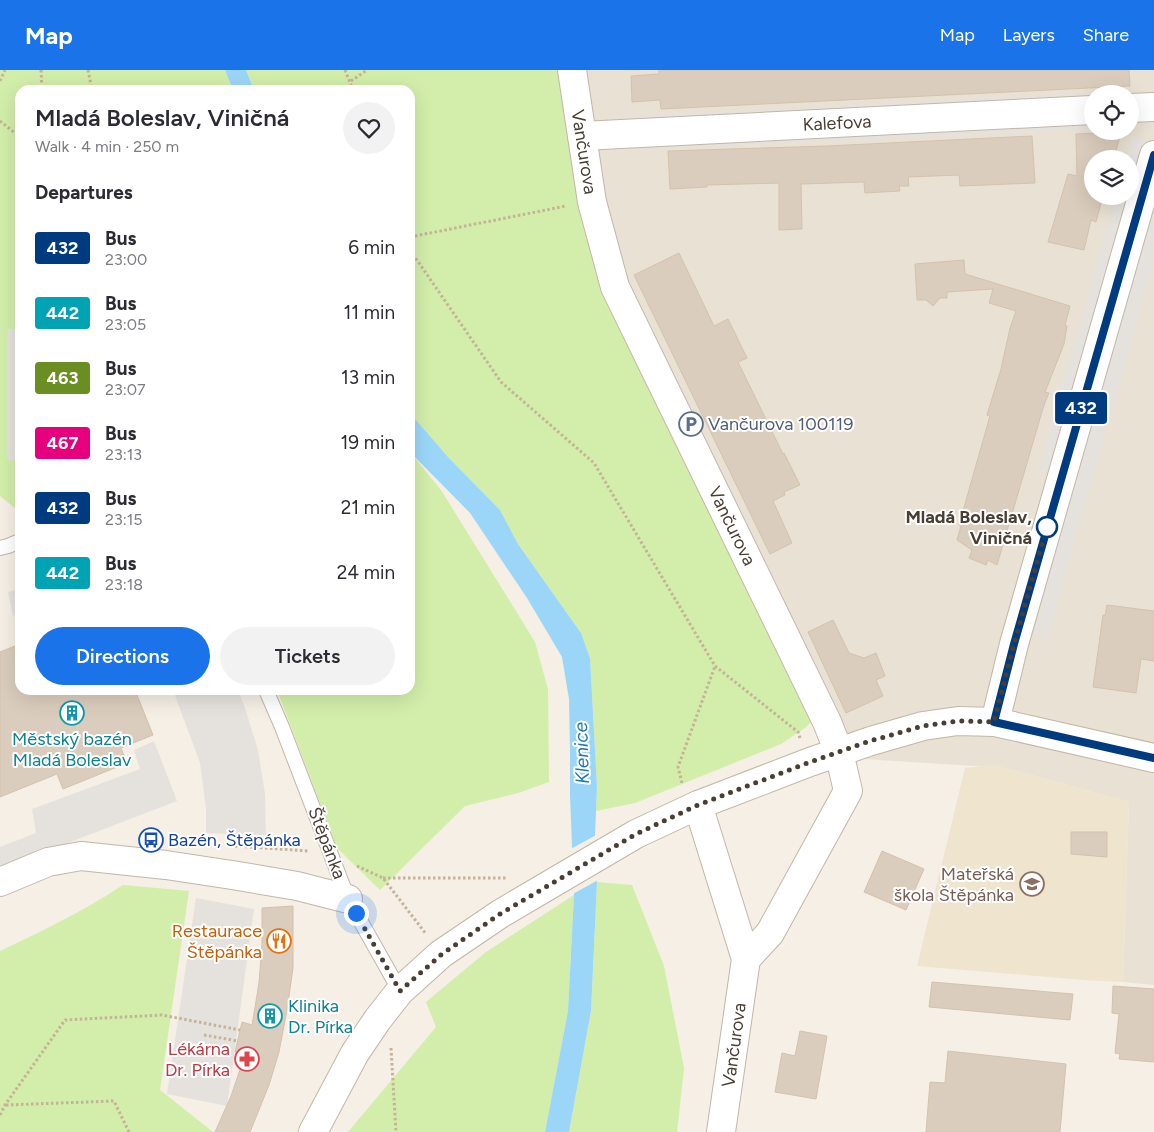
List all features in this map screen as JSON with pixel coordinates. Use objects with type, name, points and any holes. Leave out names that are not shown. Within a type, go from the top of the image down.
[{"type":"street","name":"Vančurova","points":[[572,70],[592,202],[615,288],[823,713],[839,752],[848,791],[770,933],[746,959]]},
{"type":"street","points":[[1139,108],[1154,107]]},
{"type":"street","name":"Kalefova","points":[[582,136],[1084,110]]},
{"type":"street","points":[[994,722],[1014,644],[1154,155]]},
{"type":"street","points":[[313,1132],[355,1053],[378,1018],[400,991],[442,954],[500,914],[636,834],[691,798],[810,762],[870,741],[923,726],[958,721],[994,722],[1154,758]]},
{"type":"street","name":"Vančurova","points":[[691,798],[746,959],[721,1132]]},
{"type":"street","points":[[0,882],[48,862],[81,856],[166,865],[241,876],[297,886],[348,899]]},
{"type":"lane","points":[[0,548],[15,543]]},
{"type":"lane","name":"Štěpánka","points":[[268,695],[348,899],[400,991]]},
{"type":"path","points":[[0,81],[5,70]]},
{"type":"path","points":[[41,70],[42,85]]},
{"type":"path","points":[[88,70],[91,85]]},
{"type":"path","points":[[345,70],[351,85]]},
{"type":"path","points":[[350,81],[367,70]]},
{"type":"path","points":[[0,121],[15,133]]},
{"type":"path","points":[[415,236],[592,202]]},
{"type":"path","points":[[415,257],[501,382],[594,463],[715,666],[798,732],[810,762]]},
{"type":"path","points":[[691,798],[678,767],[715,666]]},
{"type":"path","points":[[383,878],[514,878]]},
{"type":"path","points":[[0,1115],[64,1020],[162,1015],[240,1030]]},
{"type":"path","points":[[204,1035],[238,1040]]},
{"type":"path","points":[[391,1041],[396,1132]]},
{"type":"path","points":[[5,1105],[114,1101],[129,1132]]},
{"type":"shaded area","points":[[561,70],[1154,70],[1154,985],[1123,982],[1129,802],[1006,768],[863,759],[814,719],[622,326]]},
{"type":"shaded area","points":[[1084,93],[1084,129],[610,151],[608,118]]},
{"type":"shaded area","points":[[1139,137],[1148,141],[1139,172],[1139,150],[1129,150],[1132,140],[1139,140]]},
{"type":"shaded area","points":[[1154,190],[1154,260],[1047,638],[1027,632]]},
{"type":"shaded area","points":[[1113,205],[1130,205],[1053,472],[1039,470]]},
{"type":"shaded area","points":[[7,329],[15,329],[15,461],[7,460]]},
{"type":"shaded area","points":[[15,590],[15,615],[13,616],[8,592]]},
{"type":"shaded area","points":[[175,695],[240,695],[258,750],[265,794],[266,835],[206,833],[206,808],[200,763]]},
{"type":"shaded area","points":[[154,741],[177,801],[0,869],[0,847],[36,833],[32,809],[140,769],[134,750]]},
{"type":"shaded area","name":"Mateřská škola Štěpánka","points":[[995,765],[1129,802],[1123,982],[917,966],[965,768]]},
{"type":"shaded area","points":[[196,898],[254,909],[227,1106],[167,1094]]},
{"type":"green space","points":[[0,70],[225,70],[231,85],[15,85],[15,508],[0,496]]},
{"type":"green space","points":[[246,70],[561,70],[581,195],[814,719],[805,728],[781,744],[635,803],[596,811],[597,787],[590,658],[581,633],[518,544],[500,510],[448,457],[415,419],[415,85],[252,85]]},
{"type":"green space","points":[[415,458],[441,490],[535,642],[548,689],[549,782],[518,793],[465,806],[380,890],[337,848],[279,695],[415,695]]},
{"type":"green space","points":[[597,882],[632,885],[664,966],[684,1068],[677,1132],[569,1132],[591,1011]]},
{"type":"green space","points":[[123,885],[189,891],[160,1090],[213,1132],[0,1132],[0,951],[78,912]]},
{"type":"green space","points":[[574,895],[568,1011],[545,1132],[348,1132],[436,1027],[426,1002],[486,952]]},
{"type":"water","points":[[225,70],[246,70],[252,85],[231,85]]},
{"type":"water","name":"Klenice","points":[[415,419],[448,457],[500,510],[518,544],[581,633],[590,658],[597,787],[595,835],[597,882],[591,1011],[569,1132],[545,1132],[568,1011],[574,895],[569,699],[562,657],[527,598],[470,513],[415,457]]},
{"type":"pier","points":[[598,834],[600,879],[571,895],[569,850]]},
{"type":"building","points":[[659,70],[1129,70],[1130,85],[1084,85],[1084,88],[661,109],[660,100],[632,102],[631,76],[659,74]]},
{"type":"building","points":[[1076,134],[1084,134],[1084,140],[1119,140],[1116,150],[1084,150],[1084,205],[1101,205],[1096,222],[1091,220],[1084,250],[1048,242],[1068,174],[1077,176]]},
{"type":"building","points":[[1032,136],[1035,183],[960,186],[959,175],[908,177],[909,186],[899,186],[900,191],[865,193],[864,182],[801,184],[802,229],[779,230],[779,183],[707,185],[707,187],[670,189],[668,151],[827,146]]},
{"type":"building","points":[[679,253],[714,326],[728,319],[747,358],[738,362],[800,485],[784,492],[785,495],[773,501],[792,543],[770,554],[634,275]]},
{"type":"building","points":[[964,260],[965,274],[1070,306],[1065,325],[1067,326],[1064,344],[1045,392],[1049,393],[997,565],[988,560],[986,565],[969,558],[972,550],[957,540],[961,526],[959,525],[990,416],[987,415],[1016,311],[989,303],[993,289],[947,292],[947,298],[940,298],[933,306],[926,300],[917,300],[915,264]]},
{"type":"building","points":[[1107,605],[1154,611],[1154,661],[1141,659],[1136,693],[1093,687],[1103,615],[1105,616]]},
{"type":"building","points":[[833,620],[849,653],[864,658],[876,653],[885,676],[876,680],[883,696],[846,713],[808,632]]},
{"type":"building","name":"Městský bazén Mladá Boleslav","points":[[15,646],[15,695],[137,695],[153,735],[121,748],[127,763],[63,789],[57,774],[0,797],[0,652]]},
{"type":"building","points":[[1071,832],[1107,832],[1107,857],[1071,854]]},
{"type":"building","points":[[882,851],[924,869],[906,910],[864,892]]},
{"type":"building","name":"Klinika Dr. Pírka","points":[[293,906],[293,968],[279,1052],[269,1085],[250,1132],[215,1132],[231,1096],[245,1055],[235,1052],[242,1022],[252,1025],[259,983],[262,908]]},
{"type":"building","points":[[932,982],[1073,994],[1070,1020],[929,1007]]},
{"type":"building","points":[[1113,986],[1154,989],[1154,1062],[1119,1059],[1120,1054],[1115,1053],[1119,1014],[1112,1013]]},
{"type":"building","points":[[800,1031],[827,1036],[816,1099],[775,1092],[782,1053],[795,1056]]},
{"type":"building","points":[[948,1051],[1066,1064],[1060,1132],[926,1132],[930,1082],[945,1083]]},
{"type":"bus line","name":"432","points":[[1154,155],[1014,644],[994,722],[1154,758]]},
{"type":"place","name":"Vančurova 100119","points":[[691,424]]},
{"type":"place","name":"Mladá Boleslav, Viničná","points":[[1047,527]]},
{"type":"place","name":"Městský bazén Mladá Boleslav","points":[[72,713]]},
{"type":"place","name":"Bazén, Štěpánka","points":[[151,840]]},
{"type":"place","name":"Mateřská škola Štěpánka","points":[[1032,884]]},
{"type":"place","name":"Restaurace Štěpánka","points":[[279,941]]},
{"type":"place","name":"Klinika Dr. Pírka","points":[[270,1016]]},
{"type":"place","name":"Lékárna Dr. Pírka","points":[[247,1059]]},
{"type":"route","points":[[356,913],[400,991],[442,954],[538,890],[636,834],[698,805],[810,762],[870,741],[923,726],[958,721],[994,722],[1047,527]]}]
